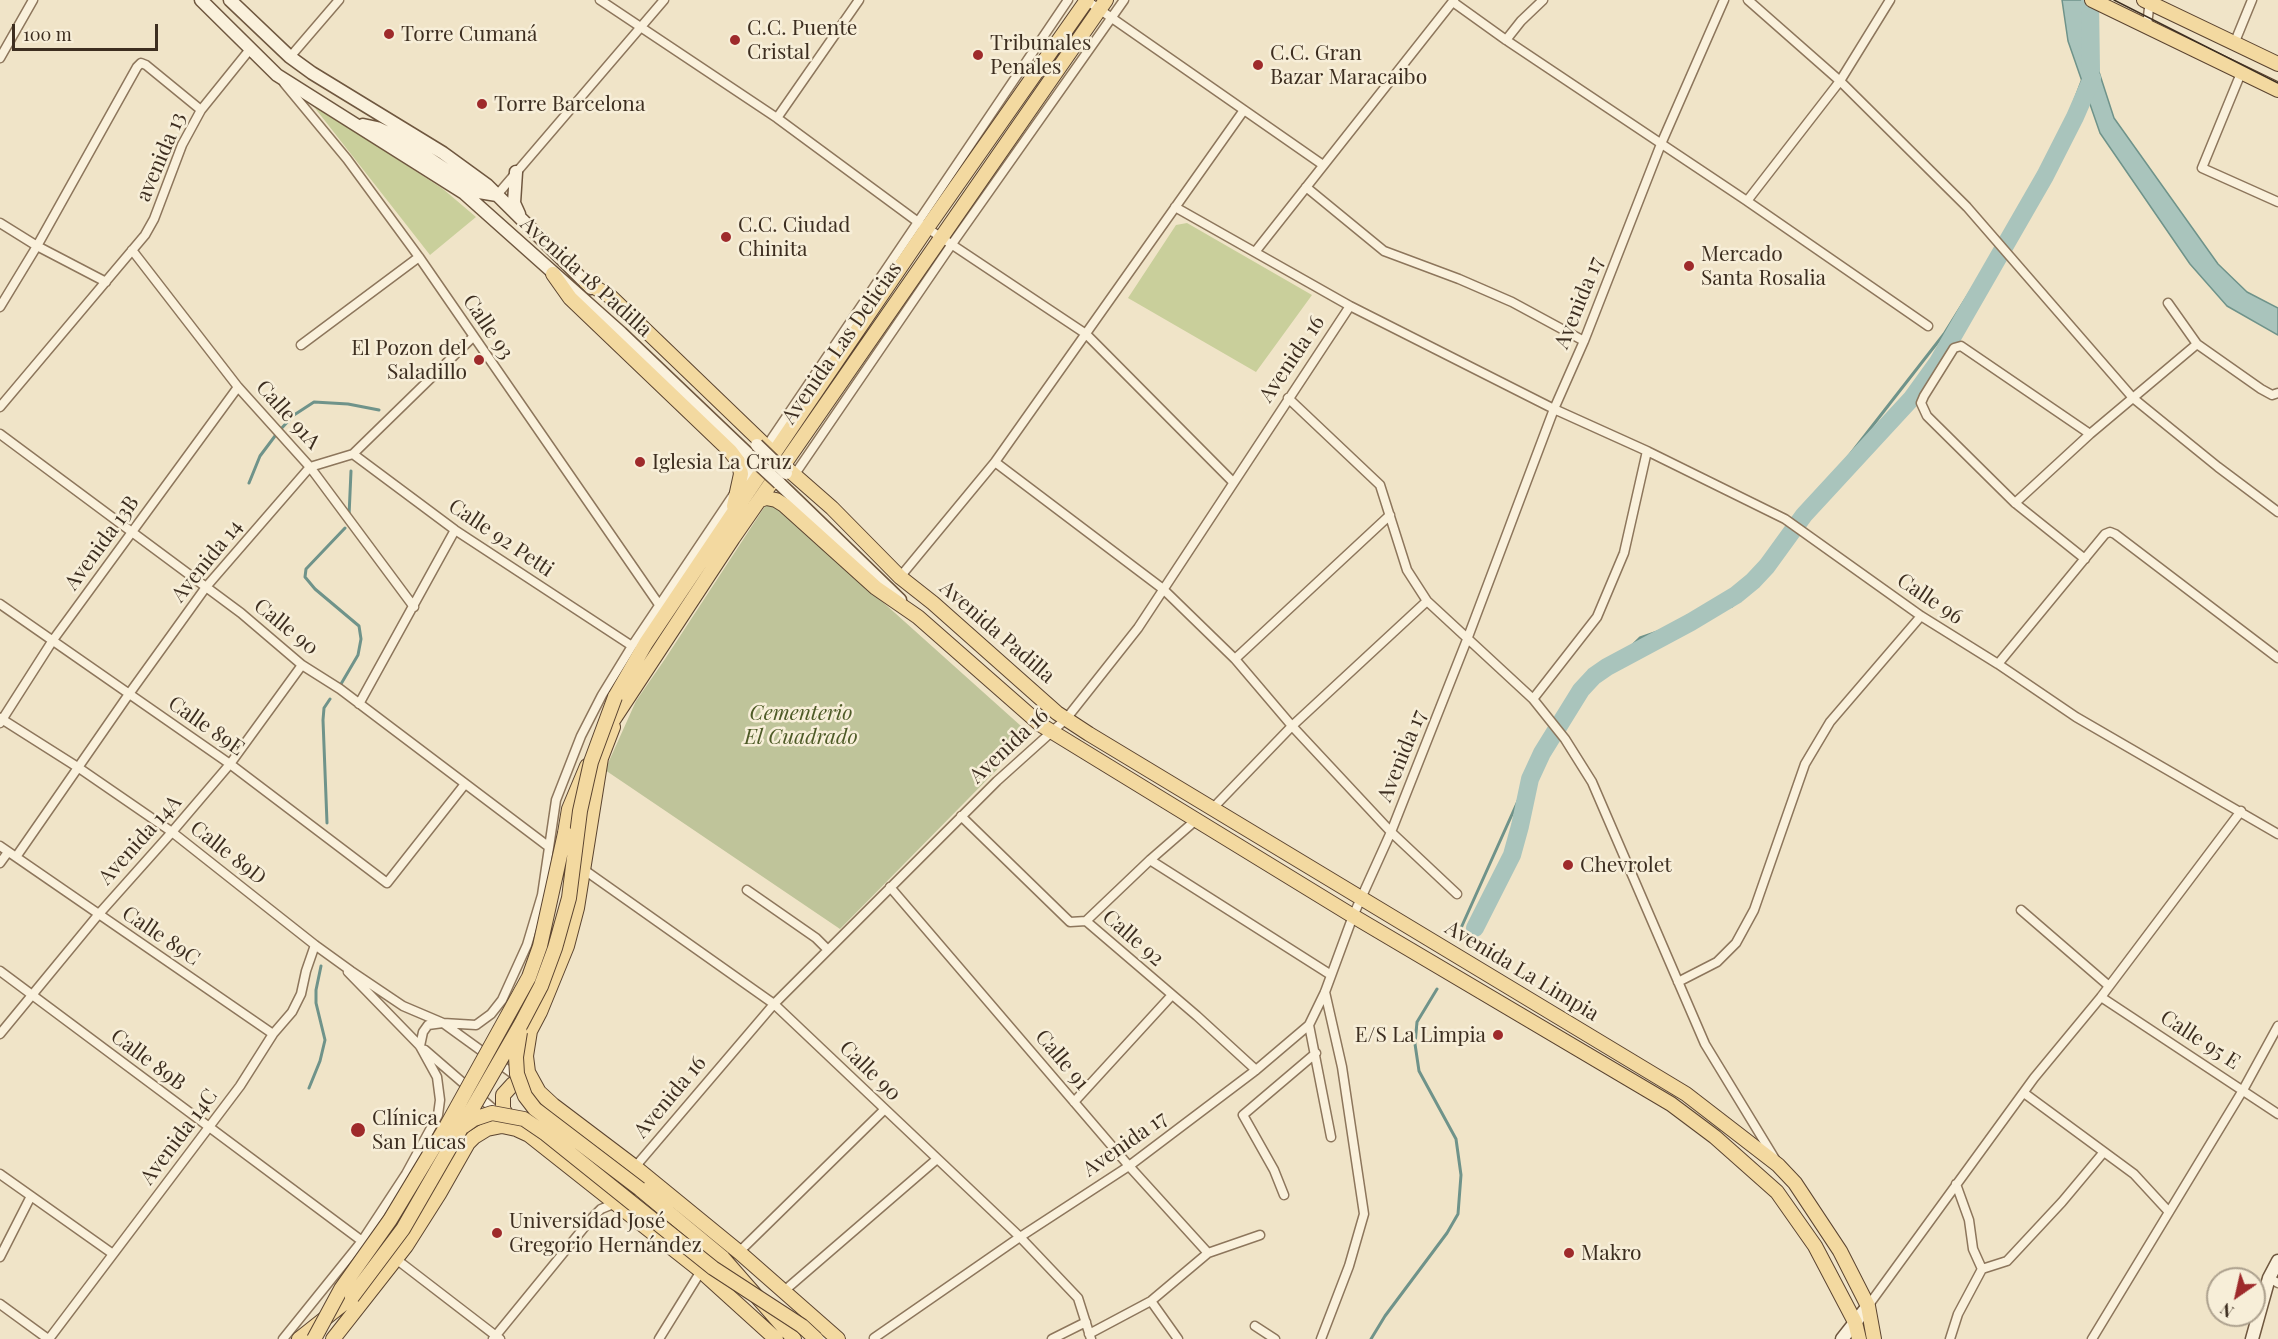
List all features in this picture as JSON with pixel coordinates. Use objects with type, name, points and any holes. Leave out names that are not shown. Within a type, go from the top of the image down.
[{"type":"main road","name":"Avenida Las Delicias","points":[[299,1339],[352,1297],[403,1228],[541,986],[555,948],[569,898],[580,811],[591,762],[615,697],[646,643],[730,518],[770,450],[923,225],[1086,0]]},
{"type":"main road","points":[[2092,0],[2278,90]]},
{"type":"main road","points":[[2164,0],[2182,19]]},
{"type":"main road","points":[[2148,1],[2278,64]]},
{"type":"main road","name":"Avenida Las Delicias","points":[[617,714],[783,465],[947,240],[1106,9]]},
{"type":"main road","points":[[553,274],[570,298],[730,451],[739,463],[740,484],[730,518]]},
{"type":"main road","points":[[586,282],[611,297],[770,450],[740,484]]},
{"type":"main road","name":"Avenida Padilla","points":[[783,465],[832,508],[900,577],[1066,719]]},
{"type":"main road","name":"Avenida Padilla","points":[[760,500],[766,498],[776,500],[784,505],[876,588],[918,617],[1041,725],[1051,731]]},
{"type":"main road","points":[[314,1339],[341,1288],[390,1220],[446,1127],[528,977],[540,946],[569,809],[577,786],[617,714]]},
{"type":"main road","points":[[617,714],[601,758],[577,908],[567,946],[530,1031],[526,1056],[528,1072],[539,1092],[553,1105],[635,1167],[739,1252],[838,1339]]},
{"type":"main road","name":"Avenida La Limpia","points":[[1066,719],[1686,1094],[1778,1165],[1795,1183],[1840,1251],[1868,1305],[1874,1339]]},
{"type":"main road","name":"Avenida La Limpia","points":[[1051,731],[1353,916],[1671,1104],[1715,1137],[1777,1192],[1815,1246],[1855,1322],[1859,1339]]},
{"type":"main road","points":[[521,1024],[516,1057],[517,1074],[525,1096],[535,1109],[639,1189],[723,1258],[794,1339]]},
{"type":"main road","points":[[516,1129],[503,1109],[503,1095],[507,1089],[518,1083],[539,1092]]},
{"type":"main road","points":[[462,1128],[474,1119],[492,1113],[524,1119],[546,1134],[713,1268],[802,1326],[816,1339]]},
{"type":"main road","points":[[333,1339],[396,1259],[474,1137],[486,1129],[502,1126],[529,1135],[701,1271],[776,1339]]},
{"type":"street","points":[[0,58],[33,0]]},
{"type":"street","name":"Avenida 18 Padilla","points":[[201,0],[277,75],[464,193],[553,274],[658,359]]},
{"type":"street","name":"Avenida 18 Padilla","points":[[230,0],[291,57],[312,73],[443,153],[487,185],[586,282],[658,359],[864,556],[918,617]]},
{"type":"street","points":[[291,57],[339,0]]},
{"type":"street","points":[[600,0],[777,118],[923,225],[1086,334],[1233,482]]},
{"type":"street","points":[[353,122],[377,128],[398,137],[479,192],[497,195],[664,0]]},
{"type":"street","points":[[777,118],[859,0]]},
{"type":"street","name":"Avenida Las Delicias","points":[[923,225],[1068,0]]},
{"type":"street","points":[[1086,0],[1106,9],[1323,165]]},
{"type":"street","name":"Avenida Las Delicias","points":[[1106,9],[1124,0]]},
{"type":"street","points":[[1506,40],[1542,0]]},
{"type":"street","name":"Avenida 17","points":[[874,1338],[1020,1237],[1129,1167],[1256,1070],[1309,1024],[1325,992],[1353,916],[1391,832],[1554,409],[1584,341],[1661,144],[1724,0]]},
{"type":"street","points":[[1748,0],[1840,81],[1967,207],[2133,398],[2278,512]]},
{"type":"street","points":[[1747,201],[1840,81],[1890,0]]},
{"type":"street","points":[[2234,44],[2252,0]]},
{"type":"street","points":[[1255,252],[1454,1],[1506,40],[1747,201],[1928,326]]},
{"type":"street","points":[[2147,26],[2148,1]]},
{"type":"street","name":"avenida 13","points":[[106,282],[145,235],[154,219],[182,145],[201,110],[251,48]]},
{"type":"street","points":[[0,307],[141,63],[146,64],[201,110]]},
{"type":"street","points":[[2241,73],[2202,168],[2278,202]]},
{"type":"street","name":"Calle 93","points":[[277,75],[347,159],[419,257],[472,337],[660,606]]},
{"type":"street","points":[[900,577],[996,462],[1244,110]]},
{"type":"street","points":[[516,172],[514,202],[521,218]]},
{"type":"street","points":[[1306,186],[1384,251],[1491,293],[1584,341]]},
{"type":"street","name":"Calle 96","points":[[1175,207],[1350,306],[1554,409],[1647,451],[1785,519],[1921,616],[1998,664],[2076,717],[2278,834]]},
{"type":"street","points":[[0,223],[37,246],[106,282],[0,407]]},
{"type":"street","name":"Avenida Las Delicias","points":[[795,474],[947,240]]},
{"type":"street","name":"Calle 91A","points":[[132,250],[238,387],[310,467],[414,607]]},
{"type":"street","points":[[301,345],[419,257]]},
{"type":"street","points":[[2168,303],[2197,344],[2261,389],[2272,395],[2278,393]]},
{"type":"street","name":"Avenida 16","points":[[635,1167],[774,1004],[961,816],[1066,719],[1138,628],[1350,306]]},
{"type":"street","points":[[310,467],[353,454],[472,337]]},
{"type":"street","points":[[2016,503],[2090,434],[2197,344]]},
{"type":"street","points":[[2085,559],[2016,503],[1928,416],[1921,403],[1954,348],[1961,346],[2090,434]]},
{"type":"street","name":"Avenida 13B","points":[[1,721],[53,640],[238,387]]},
{"type":"street","points":[[1288,398],[1380,485],[1407,570],[1427,601],[1533,699],[1565,739],[1592,782],[1705,1044],[1778,1165]]},
{"type":"street","name":"Calle 90","points":[[0,434],[206,587],[302,665],[359,704],[549,847]]},
{"type":"street","points":[[1533,699],[1597,617],[1624,554],[1647,451]]},
{"type":"street","name":"Calle 92 Petti","points":[[353,454],[455,530],[632,646]]},
{"type":"street","points":[[996,462],[1163,589],[1235,659],[1292,726],[1391,832],[1457,894]]},
{"type":"street","name":"Avenida 14","points":[[16,857],[206,587],[310,467]]},
{"type":"street","points":[[284,1339],[362,1241],[406,1174],[438,1115],[440,1100],[437,1077],[420,1046],[423,1032],[428,1025],[443,1023],[476,1025],[491,1014],[502,1000],[527,945],[542,895],[556,800],[569,763],[602,695],[632,646],[740,484]]},
{"type":"street","points":[[1235,659],[1390,515]]},
{"type":"street","points":[[359,704],[455,530]]},
{"type":"street","points":[[1998,664],[2105,534],[2115,534],[2278,658]]},
{"type":"street","name":"Avenida 18 Padilla","points":[[864,556],[900,577]]},
{"type":"street","points":[[1212,809],[1292,726],[1427,601]]},
{"type":"street","name":"Calle 89E","points":[[0,604],[230,764],[387,883],[465,784]]},
{"type":"street","points":[[1678,982],[1717,962],[1736,943],[1754,910],[1805,765],[1830,722],[1921,616]]},
{"type":"street","name":"Avenida 14A","points":[[0,1034],[98,915],[230,764],[302,665]]},
{"type":"street","name":"Calle 89D","points":[[1,721],[79,768],[172,832],[340,963]]},
{"type":"street","points":[[1842,1339],[2047,1062],[2101,997],[2241,811]]},
{"type":"street","name":"Calle 92","points":[[961,816],[1070,922],[1086,921],[1256,1070]]},
{"type":"street","points":[[1086,921],[1196,820]]},
{"type":"street","name":"Calle 89C","points":[[0,846],[273,1034]]},
{"type":"street","points":[[0,863],[8,852]]},
{"type":"street","points":[[1150,860],[1331,975]]},
{"type":"street","name":"Calle 90","points":[[583,869],[774,1004],[1020,1237],[1078,1298],[1090,1337]]},
{"type":"street","name":"Calle 91","points":[[890,887],[1129,1167],[1208,1253]]},
{"type":"street","points":[[747,890],[828,950]]},
{"type":"street","points":[[2021,910],[2109,986]]},
{"type":"street","name":"Avenida 14C","points":[[49,1339],[240,1086],[273,1034],[292,1012],[301,994],[315,945]]},
{"type":"street","points":[[340,963],[403,1006],[443,1023],[539,1092]]},
{"type":"street","points":[[340,963],[420,1046],[516,1129]]},
{"type":"street","name":"Calle 89B","points":[[0,971],[362,1241]]},
{"type":"street","points":[[1321,1339],[1349,1266],[1364,1214],[1342,1066],[1325,992]]},
{"type":"street","points":[[1074,1102],[1172,995]]},
{"type":"street","name":"Calle 95 E","points":[[2101,997],[2278,1114]]},
{"type":"street","points":[[1309,1024],[1331,1137]]},
{"type":"street","points":[[2092,1339],[2243,1090],[2278,1026]]},
{"type":"street","points":[[1284,1195],[1274,1170],[1243,1115],[1316,1053]]},
{"type":"street","points":[[2024,1093],[2134,1174],[2169,1212]]},
{"type":"street","points":[[739,1252],[884,1110]]},
{"type":"street","points":[[1950,1339],[1958,1314],[1982,1269],[2007,1261],[2062,1202],[2103,1153]]},
{"type":"street","points":[[784,1290],[937,1159]]},
{"type":"street","points":[[0,1174],[113,1254]]},
{"type":"street","points":[[1956,1184],[1969,1220],[1973,1249],[1982,1269]]},
{"type":"street","points":[[0,1257],[31,1196]]},
{"type":"street","points":[[396,1259],[496,1338],[591,1219],[601,1209],[616,1203]]},
{"type":"street","points":[[1090,1337],[1151,1301],[1208,1253],[1260,1234]]},
{"type":"street","points":[[2252,1339],[2274,1280],[2278,1261]]},
{"type":"street","points":[[658,1339],[701,1271]]},
{"type":"street","points":[[1151,1301],[1178,1339]]},
{"type":"street","points":[[0,1304],[49,1339]]},
{"type":"street","points":[[1052,1339],[1086,1322]]},
{"type":"street","points":[[1255,1326],[1275,1339]]},
{"type":"green space","points":[[311,103],[443,189],[476,217],[430,255]]},
{"type":"green space","points":[[1187,223],[1312,295],[1256,372],[1128,298],[1176,225]]},
{"type":"green space","name":"Cementerio El Cuadrado","points":[[769,500],[1031,735],[840,929],[605,770],[636,701]]},
{"type":"water","points":[[2062,0],[2097,0],[2087,35],[2114,118],[2218,264],[2247,292],[2278,308],[2278,335],[2227,306],[2190,264],[2100,133],[2068,41]]},
{"type":"waterway","points":[[2090,2],[2091,70]]},
{"type":"waterway","points":[[1475,928],[1512,855],[1530,779],[1542,753],[1581,690],[1594,676],[1607,667],[1691,622],[1736,595],[1753,581],[1767,566],[1804,515],[1912,398],[1938,362],[2045,176],[2092,78]]},
{"type":"waterway","points":[[1461,928],[1553,723],[1640,638],[1732,606],[1944,334],[2000,244],[2062,134],[2082,81]]},
{"type":"waterway","points":[[249,483],[260,456],[278,432],[294,415],[314,402],[348,404],[379,410]]},
{"type":"waterway","points":[[349,516],[351,471]]},
{"type":"waterway","points":[[341,684],[358,655],[361,639],[359,626],[315,589],[305,577],[306,569],[345,528]]},
{"type":"waterway","points":[[327,823],[323,720],[324,708],[330,699]]},
{"type":"waterway","points":[[309,1088],[320,1061],[325,1040],[316,1003],[321,966]]},
{"type":"waterway","points":[[1371,1339],[1385,1316],[1447,1233],[1458,1214],[1461,1175],[1456,1139],[1419,1071],[1415,1044],[1417,1022],[1437,989]]},
{"type":"tram line","points":[[2114,0],[2278,83]]},
{"type":"place","name":"Torre Cumaná","points":[[389,34]]},
{"type":"place","name":"C.C. Puente Cristal","points":[[735,40]]},
{"type":"place","name":"Tribunales Penales","points":[[978,55]]},
{"type":"place","name":"C.C. Gran Bazar Maracaibo","points":[[1258,65]]},
{"type":"place","name":"Torre Barcelona","points":[[482,104]]},
{"type":"place","name":"C.C. Ciudad Chinita","points":[[726,237]]},
{"type":"place","name":"Mercado Santa Rosalia","points":[[1689,266]]},
{"type":"place","name":"El Pozon del Saladillo","points":[[479,360]]},
{"type":"place","name":"Iglesia La Cruz","points":[[640,462]]},
{"type":"place","name":"Chevrolet","points":[[1568,865]]},
{"type":"place","name":"E/S La Limpia","points":[[1498,1035]]},
{"type":"place","name":"Clínica San Lucas","points":[[358,1130]]},
{"type":"place","name":"Universidad José Gregorio Hernández","points":[[497,1233]]},
{"type":"place","name":"Makro","points":[[1569,1253]]}]
